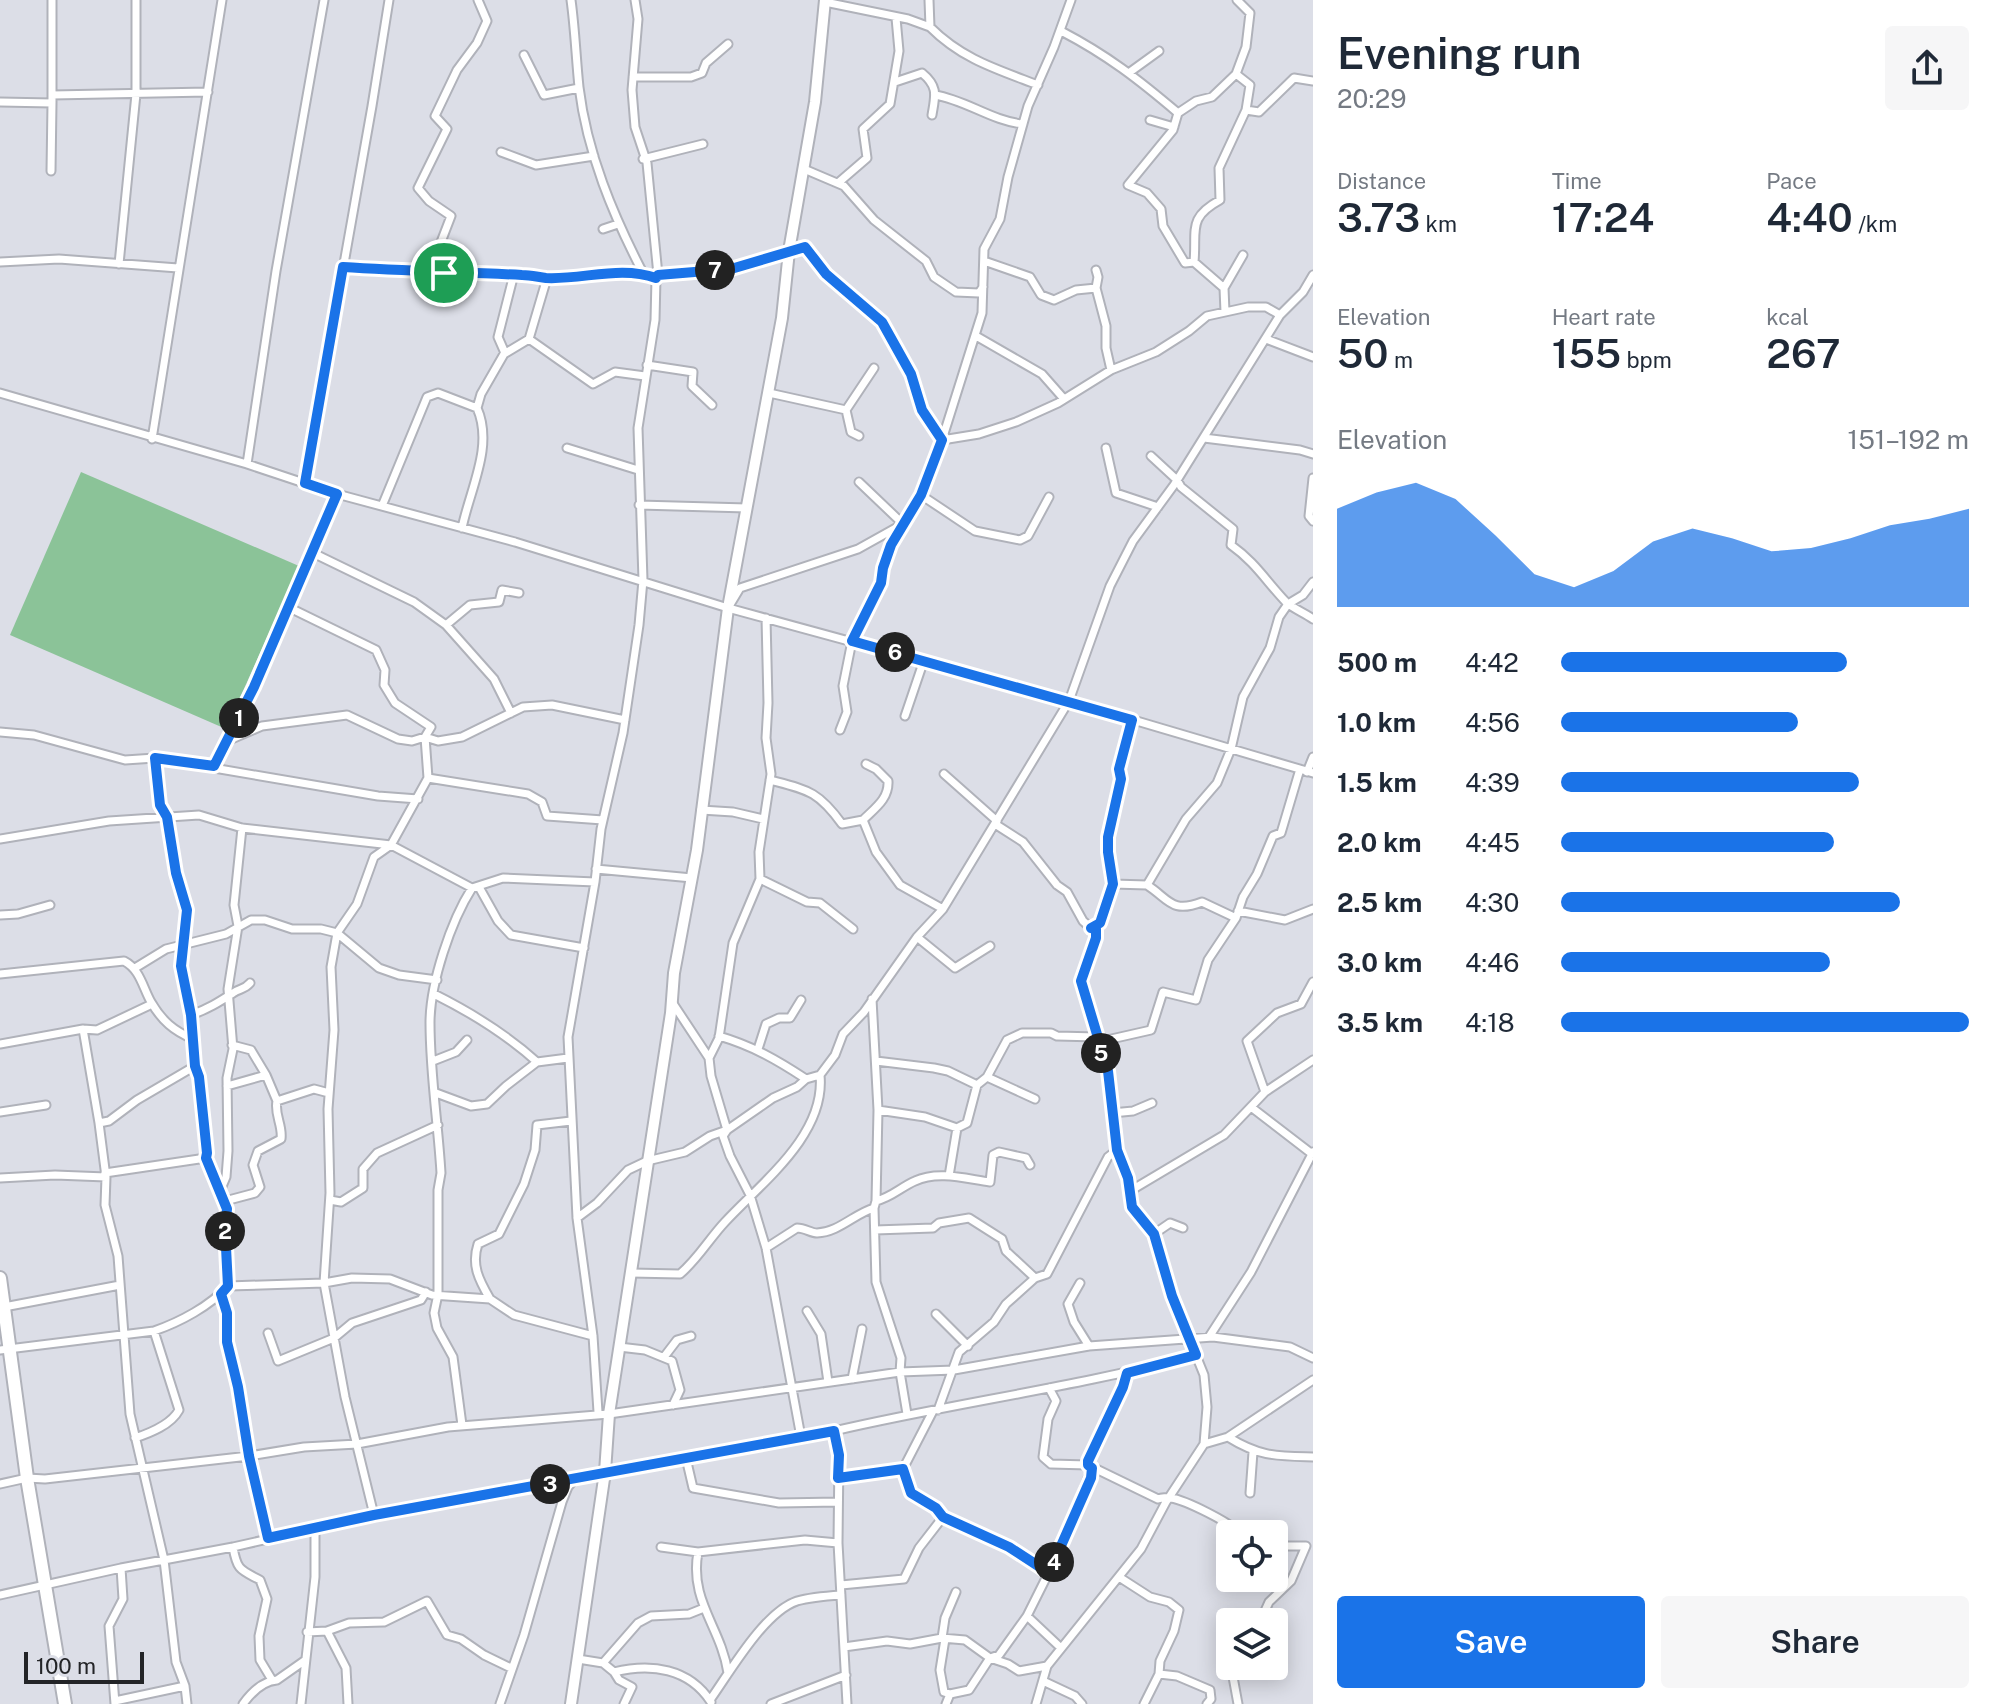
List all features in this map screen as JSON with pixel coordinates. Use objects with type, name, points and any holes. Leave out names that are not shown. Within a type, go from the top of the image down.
[{"type":"main road","points":[[0,1278],[5,1350],[65,1704]]},
{"type":"street","points":[[51,171],[52,0]]},
{"type":"street","points":[[119,264],[136,94],[136,0]]},
{"type":"street","points":[[152,439],[222,0]]},
{"type":"street","points":[[247,464],[275,279],[324,0]]},
{"type":"street","points":[[305,483],[389,0]]},
{"type":"street","points":[[444,273],[441,242],[451,216],[429,201],[418,188],[447,129],[435,116],[457,70],[477,43],[487,21],[478,0]]},
{"type":"street","points":[[571,0],[579,88],[594,156],[618,224],[643,273]]},
{"type":"street","points":[[571,1704],[605,1472],[603,1413],[577,1218],[568,1037],[603,820],[625,720],[643,580],[638,428],[655,320],[657,276],[647,163],[643,159],[635,127],[633,77],[638,19],[635,0]]},
{"type":"street","points":[[929,0],[930,27]]},
{"type":"street","points":[[840,730],[847,712],[843,686],[852,641],[881,583],[883,568],[902,524],[921,495],[942,440],[982,313],[984,249],[1000,219],[1028,106],[1071,0]]},
{"type":"street","points":[[1224,288],[1194,262],[1185,263],[1163,226],[1161,209],[1147,193],[1128,185],[1174,127],[1178,113],[1196,101],[1212,97],[1236,74],[1246,47],[1250,13],[1237,0]]},
{"type":"street","points":[[603,1413],[619,1347],[631,1273],[674,973],[692,878],[728,608],[782,318],[789,251],[815,102],[825,1],[908,19],[930,27],[973,61],[1038,85]]},
{"type":"street","points":[[838,183],[867,158],[863,129],[890,104],[899,51],[896,18]]},
{"type":"street","points":[[1061,31],[1102,52],[1178,113]]},
{"type":"street","points":[[633,77],[691,77],[702,73],[706,63],[728,44]]},
{"type":"street","points":[[1130,72],[1159,51]]},
{"type":"street","points":[[524,55],[544,95],[579,88]]},
{"type":"street","points":[[895,82],[922,73],[932,81],[935,95],[932,115]]},
{"type":"street","points":[[1194,262],[1193,228],[1205,208],[1220,200],[1219,168],[1246,110],[1250,85],[1236,74]]},
{"type":"street","points":[[1246,110],[1259,112],[1294,78],[1313,81]]},
{"type":"street","points":[[0,102],[208,92]]},
{"type":"street","points":[[935,95],[955,98],[1009,123],[1023,124]]},
{"type":"street","points":[[1150,120],[1174,127]]},
{"type":"street","points":[[643,159],[703,144]]},
{"type":"street","points":[[501,152],[536,165],[594,156]]},
{"type":"street","points":[[804,169],[844,186],[874,220],[926,261],[934,277],[956,292],[979,293],[984,286]]},
{"type":"street","points":[[603,229],[618,224]]},
{"type":"street","points":[[343,267],[547,278],[604,272],[657,276],[731,269],[805,247],[826,274],[882,322],[911,374],[922,410],[942,440]]},
{"type":"street","points":[[1225,312],[1224,288],[1243,255]]},
{"type":"street","points":[[0,262],[59,259],[178,268]]},
{"type":"street","points":[[984,261],[1030,277],[1041,295],[1054,300],[1076,290],[1096,288]]},
{"type":"street","points":[[1096,270],[1096,288],[1106,326],[1106,348],[1111,370]]},
{"type":"street","points":[[505,353],[498,337],[514,274]]},
{"type":"street","points":[[577,1218],[597,1203],[628,1170],[647,1161],[685,1152],[710,1136],[727,1130],[755,1109],[806,1079],[820,1075],[835,1055],[843,1034],[917,937],[943,909],[1069,701],[1110,586],[1133,541],[1177,480],[1280,315],[1303,292],[1313,275]]},
{"type":"street","points":[[462,528],[473,481],[481,466],[483,421],[477,408],[481,394],[505,353],[529,339],[547,278]]},
{"type":"street","points":[[1303,292],[1313,295]]},
{"type":"street","points":[[942,440],[979,434],[1016,422],[1064,399],[1111,370],[1156,352],[1207,316],[1266,307],[1280,315]]},
{"type":"street","points":[[976,336],[1042,374],[1064,399]]},
{"type":"street","points":[[529,339],[593,384],[615,372],[645,376]]},
{"type":"street","points":[[1266,339],[1313,357]]},
{"type":"street","points":[[647,365],[693,372],[692,386],[712,405]]},
{"type":"street","points":[[859,436],[851,432],[846,410],[874,368]]},
{"type":"street","points":[[0,393],[247,464],[337,494],[643,580],[728,608],[924,660],[1307,771]]},
{"type":"street","points":[[382,506],[427,397],[438,393],[477,408]]},
{"type":"street","points":[[769,393],[846,410]]},
{"type":"street","points":[[1204,438],[1313,454]]},
{"type":"street","points":[[567,448],[638,470]]},
{"type":"street","points":[[1106,448],[1116,493],[1158,507]]},
{"type":"street","points":[[1151,456],[1181,487],[1233,529],[1231,545],[1250,558],[1288,604],[1301,609],[1313,619]]},
{"type":"street","points":[[1313,478],[1309,516],[1313,521]]},
{"type":"street","points":[[859,482],[902,524]]},
{"type":"street","points":[[214,766],[290,608],[337,494]]},
{"type":"street","points":[[921,495],[975,531],[1020,540],[1028,536],[1049,497]]},
{"type":"street","points":[[639,505],[747,508]]},
{"type":"street","points":[[728,608],[740,588],[858,549],[902,524]]},
{"type":"street","points":[[313,553],[381,584],[446,625],[494,679],[511,713]]},
{"type":"street","points":[[1147,885],[1186,819],[1217,783],[1231,749],[1243,697],[1270,648],[1274,628],[1288,604],[1303,595],[1313,582]]},
{"type":"street","points":[[446,625],[470,605],[499,602],[502,590],[519,593]]},
{"type":"street","points":[[290,608],[376,650],[385,670],[384,685],[395,703],[431,727],[425,737],[428,778],[391,845],[374,857],[357,904],[337,933],[331,967],[334,1030],[329,1093],[330,1200],[324,1283],[374,1515]]},
{"type":"street","points":[[709,1058],[719,1036],[733,943],[760,879],[759,852],[770,780],[766,738],[766,618]]},
{"type":"street","points":[[905,716],[924,660]]},
{"type":"street","points":[[227,741],[262,726],[347,715],[398,739],[412,741],[425,737],[438,741],[462,737],[523,707],[552,705],[625,720]]},
{"type":"street","points":[[1091,928],[1100,923],[1113,884],[1108,837],[1121,779],[1119,769],[1132,720]]},
{"type":"street","points":[[0,732],[34,735],[125,760],[155,758],[378,796],[418,799]]},
{"type":"street","points":[[878,1110],[925,1117],[957,1128],[967,1123],[977,1085],[987,1077],[1007,1040],[1022,1033],[1051,1033],[1097,1040],[1151,1030],[1163,992],[1196,1000],[1208,960],[1237,915],[1273,836],[1281,833],[1313,757]]},
{"type":"street","points":[[5,1350],[154,1331],[175,1323],[221,1294],[228,1286],[225,1201],[206,1158],[191,1015],[181,966],[187,910],[176,873],[167,817],[160,805],[155,758]]},
{"type":"street","points":[[770,780],[805,790],[825,800],[842,824],[863,820],[889,791],[888,781],[866,764]]},
{"type":"street","points":[[944,774],[996,822],[1023,842],[1047,874],[1067,892],[1083,921],[1096,929],[1096,938],[1081,981],[1110,1082],[1117,1150],[1128,1178],[1132,1207],[1154,1234],[1172,1296],[1204,1375],[1207,1407],[1204,1444],[1141,1549],[1047,1666],[1036,1704]]},
{"type":"street","points":[[428,778],[528,794],[542,802],[547,816],[603,820]]},
{"type":"street","points":[[701,810],[733,812],[763,819]]},
{"type":"street","points":[[0,839],[109,821],[199,815],[242,828],[391,845],[476,887],[511,935],[584,948]]},
{"type":"street","points":[[863,820],[876,852],[900,885],[943,909]]},
{"type":"street","points":[[221,1189],[226,1177],[228,1151],[227,1086],[232,1045],[228,998],[238,926],[234,905],[242,828]]},
{"type":"street","points":[[596,869],[692,878]]},
{"type":"street","points":[[462,1425],[453,1357],[437,1328],[434,1313],[438,1294],[438,1190],[441,1173],[430,1021],[437,980],[461,906],[476,887],[503,878],[595,882]]},
{"type":"street","points":[[760,879],[807,902],[820,903],[853,929]]},
{"type":"street","points":[[1113,884],[1147,885],[1169,903],[1193,905],[1202,902],[1237,915],[1285,920],[1313,909]]},
{"type":"street","points":[[0,915],[18,914],[50,905]]},
{"type":"street","points":[[135,968],[166,949],[226,934],[251,920],[265,920],[292,929],[321,929],[337,933],[379,968],[399,975],[437,980]]},
{"type":"street","points":[[917,937],[955,968],[990,946]]},
{"type":"street","points":[[0,974],[121,960],[135,968],[152,1004],[172,1029],[193,1039]]},
{"type":"street","points":[[1265,1092],[1247,1041],[1277,1013],[1301,1004],[1313,982]]},
{"type":"street","points":[[191,1015],[228,998],[250,983]]},
{"type":"street","points":[[434,994],[470,1011],[514,1041],[537,1062]]},
{"type":"street","points":[[872,999],[878,1110],[876,1282],[901,1358],[900,1372],[907,1414]]},
{"type":"street","points":[[758,1049],[766,1024],[790,1018],[801,1000]]},
{"type":"street","points":[[672,1001],[709,1058],[711,1076],[727,1130]]},
{"type":"street","points":[[0,1044],[83,1029],[97,1030],[152,1004]]},
{"type":"street","points":[[83,1029],[106,1175],[105,1205],[118,1256],[122,1334],[135,1438],[164,1560],[176,1662],[185,1686],[187,1704]]},
{"type":"street","points":[[719,1036],[758,1049],[806,1079]]},
{"type":"street","points":[[433,1061],[456,1052],[467,1040]]},
{"type":"street","points":[[225,1201],[255,1193],[260,1187],[253,1165],[258,1151],[281,1139],[283,1128],[275,1109],[277,1101],[251,1050],[232,1045]]},
{"type":"street","points":[[436,1093],[471,1106],[487,1104],[537,1062],[568,1058]]},
{"type":"street","points":[[1130,1191],[1224,1135],[1265,1092],[1313,1060]]},
{"type":"street","points":[[876,1061],[948,1071],[977,1085]]},
{"type":"street","points":[[99,1123],[109,1121],[137,1100],[195,1066]]},
{"type":"street","points":[[227,1086],[266,1075]]},
{"type":"street","points":[[631,1273],[680,1274],[696,1260],[750,1195],[777,1173],[801,1140],[821,1088],[820,1075]]},
{"type":"street","points":[[987,1077],[1035,1099]]},
{"type":"street","points":[[277,1101],[314,1089],[329,1093]]},
{"type":"street","points":[[1112,1113],[1133,1111],[1152,1103]]},
{"type":"street","points":[[0,1112],[46,1105]]},
{"type":"street","points":[[1209,1337],[1251,1272],[1312,1153],[1283,1135],[1251,1107]]},
{"type":"street","points":[[571,1121],[537,1125],[535,1150],[524,1184],[499,1234],[478,1244],[474,1256],[477,1276],[490,1299],[514,1315],[593,1336]]},
{"type":"street","points":[[330,1200],[341,1202],[363,1188],[363,1169],[377,1153],[438,1125]]},
{"type":"street","points":[[949,1176],[957,1128]]},
{"type":"street","points":[[727,1130],[723,1136],[750,1195],[766,1248],[801,1437]]},
{"type":"street","points":[[1049,1573],[1009,1547],[943,1517],[936,1508],[911,1493],[903,1469],[936,1410],[959,1352],[994,1322],[1006,1304],[1035,1278],[1047,1274],[1108,1157],[1117,1150]]},
{"type":"street","points":[[766,1248],[797,1228],[815,1233],[846,1224],[927,1176],[990,1182],[993,1155],[999,1152],[1026,1158],[1030,1165]]},
{"type":"street","points":[[0,1178],[106,1175],[206,1158]]},
{"type":"street","points":[[875,1230],[933,1228],[939,1223],[969,1218],[1002,1239],[1006,1251],[1035,1278]]},
{"type":"street","points":[[1154,1234],[1170,1223],[1183,1228]]},
{"type":"street","points":[[228,1286],[324,1283],[352,1278],[390,1279],[426,1292],[490,1299]]},
{"type":"street","points":[[1080,1283],[1068,1304],[1074,1322],[1089,1346]]},
{"type":"street","points":[[4,1307],[120,1285]]},
{"type":"street","points":[[268,1333],[278,1361],[334,1338],[352,1323],[421,1300],[426,1292]]},
{"type":"street","points":[[221,1294],[227,1313],[227,1342],[268,1538]]},
{"type":"street","points":[[807,1311],[821,1334],[828,1382]]},
{"type":"street","points":[[936,1314],[968,1346]]},
{"type":"street","points":[[852,1379],[862,1329]]},
{"type":"street","points":[[135,1438],[174,1418],[179,1410],[154,1331]]},
{"type":"street","points":[[664,1357],[677,1340],[691,1336]]},
{"type":"street","points":[[0,1484],[27,1478],[45,1479],[304,1447],[357,1444],[462,1425],[673,1405],[900,1372],[954,1370],[1089,1346],[1209,1337],[1290,1347],[1313,1358]]},
{"type":"street","points":[[619,1347],[645,1350],[672,1361],[680,1390],[673,1405]]},
{"type":"street","points":[[0,1595],[374,1515],[834,1431],[907,1414],[1127,1373],[1196,1355]]},
{"type":"street","points":[[956,1592],[945,1618],[940,1670],[944,1692],[950,1694],[969,1690],[990,1658],[999,1655],[1027,1616],[1091,1478],[1090,1466],[1127,1373]]},
{"type":"street","points":[[1204,1444],[1228,1437],[1313,1380]]},
{"type":"street","points":[[1049,1388],[1056,1401],[1048,1419],[1043,1457],[1051,1464],[1090,1466],[1158,1499],[1170,1497],[1220,1520]]},
{"type":"street","points":[[834,1431],[839,1455],[838,1543],[847,1704]]},
{"type":"street","points":[[1228,1437],[1253,1452],[1285,1458],[1313,1457]]},
{"type":"street","points":[[1250,1493],[1253,1452]]},
{"type":"street","points":[[686,1458],[693,1488],[779,1503],[838,1502]]},
{"type":"street","points":[[838,1478],[903,1469]]},
{"type":"street","points":[[500,1704],[524,1635],[562,1502],[574,1480]]},
{"type":"street","points":[[841,1585],[904,1579],[919,1548],[943,1517]]},
{"type":"street","points":[[301,1704],[315,1577],[315,1528]]},
{"type":"street","points":[[661,1547],[698,1552],[805,1540],[838,1543]]},
{"type":"street","points":[[1266,1608],[1291,1581],[1310,1547],[1288,1546]]},
{"type":"street","points":[[233,1547],[239,1567],[260,1580],[267,1599],[259,1636],[260,1660],[272,1680]]},
{"type":"street","points":[[698,1552],[695,1583],[725,1656],[728,1673]]},
{"type":"street","points":[[121,1568],[123,1599],[109,1626],[115,1703],[185,1686]]},
{"type":"street","points":[[1119,1577],[1150,1597],[1169,1602],[1179,1610],[1174,1631],[1160,1661],[1159,1674],[1144,1704]]},
{"type":"street","points":[[614,1672],[634,1666],[682,1674],[711,1702],[761,1628],[780,1610],[795,1602],[841,1595]]},
{"type":"street","points":[[307,1632],[327,1631],[349,1623],[384,1622],[427,1601],[447,1635],[511,1668]]},
{"type":"street","points":[[603,1663],[638,1623],[651,1616],[689,1614],[704,1608]]},
{"type":"street","points":[[1027,1616],[1061,1648]]},
{"type":"street","points":[[327,1631],[346,1668],[348,1704]]},
{"type":"street","points":[[844,1647],[887,1641],[910,1644],[944,1638],[965,1640],[990,1658],[1025,1672],[1047,1666]]},
{"type":"street","points":[[578,1659],[603,1663],[619,1680],[632,1687],[624,1704]]},
{"type":"street","points":[[243,1704],[254,1691],[277,1680],[304,1661]]},
{"type":"street","points":[[1159,1674],[1177,1676],[1210,1690],[1211,1699],[1207,1704]]},
{"type":"street","points":[[771,1704],[846,1675]]},
{"type":"street","points":[[1234,1680],[1238,1704]]},
{"type":"street","points":[[1043,1681],[1075,1696],[1082,1704]]},
{"type":"street","points":[[946,1704],[950,1694]]},
{"type":"green space","points":[[81,472],[299,566],[226,729],[10,635]]},
{"type":"route","points":[[805,247],[826,274],[882,322],[911,374],[922,410],[942,440],[921,495],[891,545],[881,583],[852,641],[1132,720],[1119,769],[1121,779],[1108,837],[1113,884],[1100,923],[1091,928],[1096,929],[1096,938],[1081,981],[1108,1071],[1117,1150],[1128,1178],[1132,1207],[1154,1234],[1172,1296],[1196,1355],[1127,1373],[1088,1461],[1092,1468],[1091,1478],[1049,1573],[1009,1547],[943,1517],[936,1508],[911,1493],[903,1469],[838,1478],[839,1455],[834,1431],[374,1515],[268,1538],[227,1342],[227,1313],[221,1294],[228,1286],[227,1209],[206,1158],[191,1015],[181,966],[187,910],[176,873],[167,817],[160,805],[155,758],[214,766],[290,608],[337,494],[305,483],[343,267],[444,273],[547,278],[604,272],[643,273],[656,278],[658,275],[731,269],[805,247]]}]
